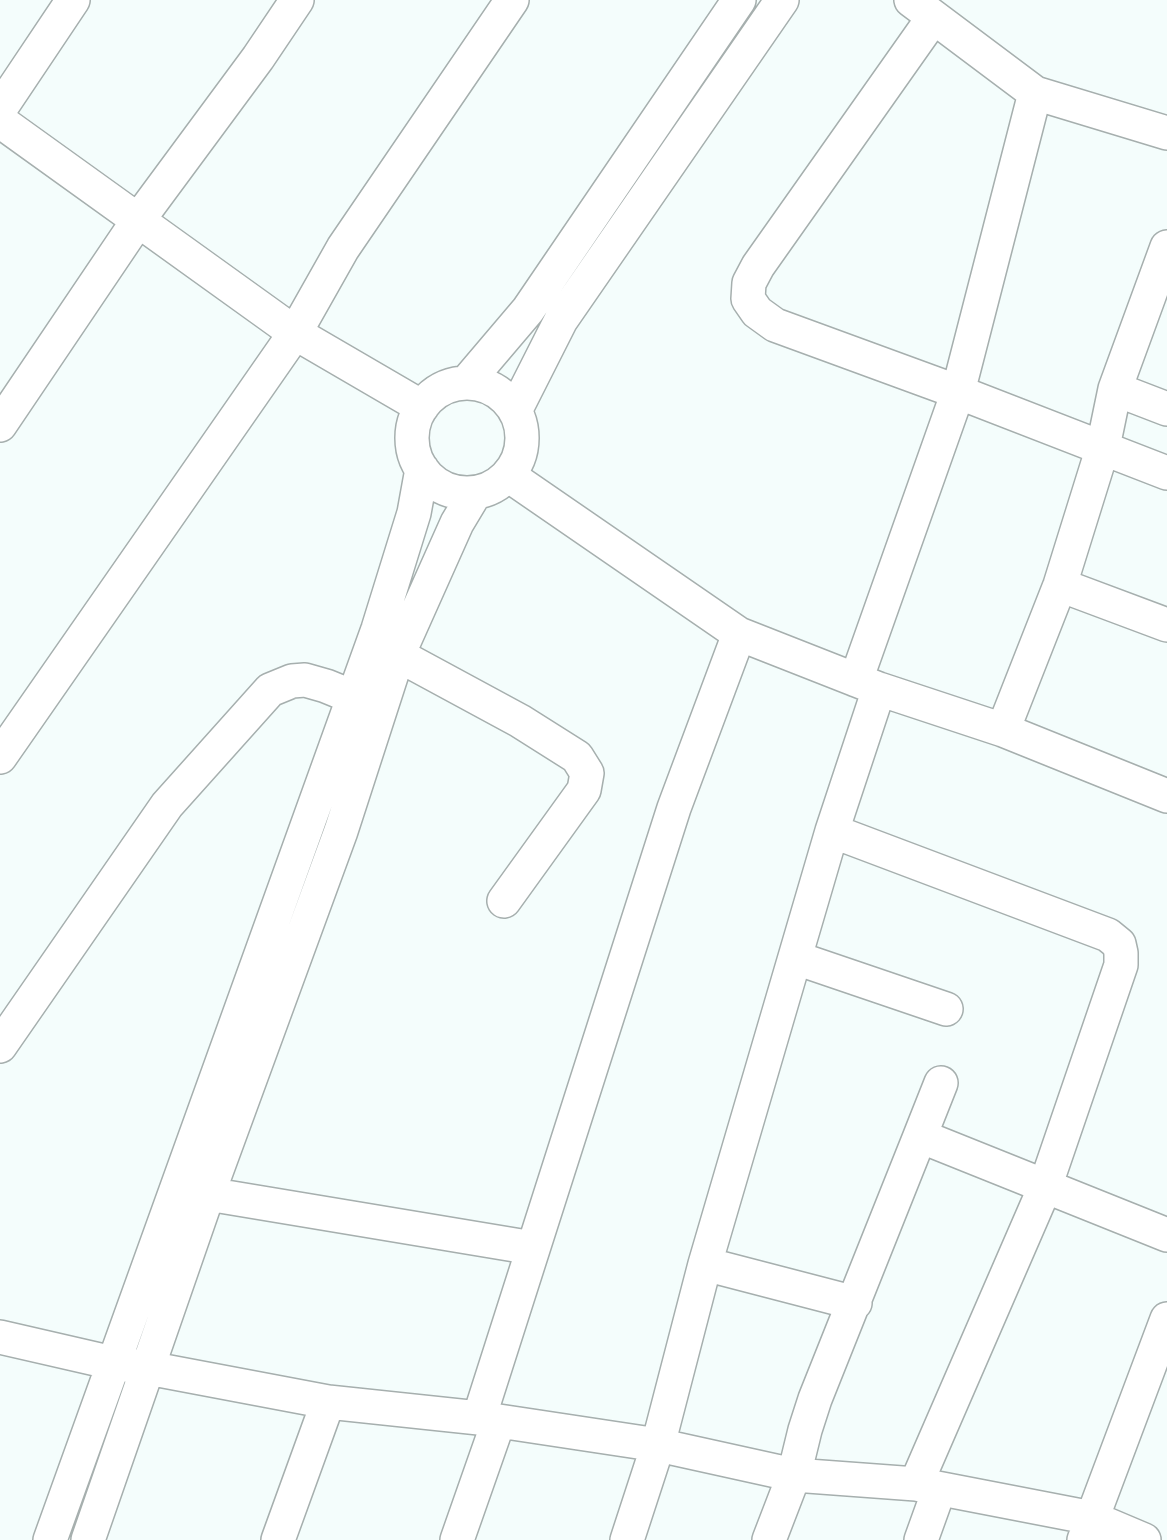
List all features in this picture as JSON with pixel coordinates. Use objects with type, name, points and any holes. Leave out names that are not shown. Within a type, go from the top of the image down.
[{"type":"street","points":[[0,109],[73,0]]},
{"type":"street","points":[[0,425],[139,219],[258,58],[297,0]]},
{"type":"street","points":[[0,757],[295,333],[344,248],[512,0]]},
{"type":"street","points":[[466,383],[528,310],[739,0]]},
{"type":"street","points":[[515,411],[561,320],[782,0]]},
{"type":"street","points":[[1167,133],[1035,93],[922,9],[758,266],[749,283],[748,299],[757,312],[775,325],[958,392],[1167,473]]},
{"type":"street","points":[[627,1540],[658,1445],[705,1264],[832,831],[868,684],[958,392],[1035,93]]},
{"type":"street","points":[[0,121],[295,333],[422,407]]},
{"type":"street","points":[[1003,730],[1060,585],[1103,447],[1115,389],[1164,264]]},
{"type":"street","points":[[466,383],[486,386],[503,396],[515,411],[522,427],[522,444],[518,460],[508,475],[493,487],[475,493],[454,492],[436,483],[422,469],[415,454],[412,438],[414,422],[422,407],[434,394],[449,386],[466,383]]},
{"type":"street","points":[[1115,389],[1167,409]]},
{"type":"street","points":[[50,1540],[378,629],[414,513],[422,469]]},
{"type":"street","points":[[508,475],[739,634],[868,684],[1003,730],[1167,796]]},
{"type":"street","points":[[88,1540],[208,1194],[341,831],[398,656],[456,523],[475,493]]},
{"type":"street","points":[[1060,585],[1167,625]]},
{"type":"street","points":[[457,1540],[533,1248],[674,808],[739,634]]},
{"type":"street","points":[[398,656],[520,721],[577,757],[587,773],[584,790],[504,901]]},
{"type":"street","points":[[0,1046],[167,805],[270,690],[291,681],[305,680],[353,697]]},
{"type":"street","points":[[832,831],[1108,935],[1119,944],[1121,953],[1121,965],[1045,1187],[927,1487],[921,1540]]},
{"type":"street","points":[[796,958],[946,1010]]},
{"type":"street","points":[[768,1540],[794,1475],[815,1399],[941,1083]]},
{"type":"street","points":[[920,1136],[1167,1235]]},
{"type":"street","points":[[177,1183],[208,1194],[533,1248]]},
{"type":"street","points":[[705,1264],[855,1303]]},
{"type":"street","points":[[1088,1529],[1167,1319]]},
{"type":"street","points":[[0,1337],[113,1363],[328,1401],[488,1420],[658,1445],[794,1475],[927,1487],[1088,1529],[1144,1540]]},
{"type":"street","points":[[278,1540],[328,1401]]}]
